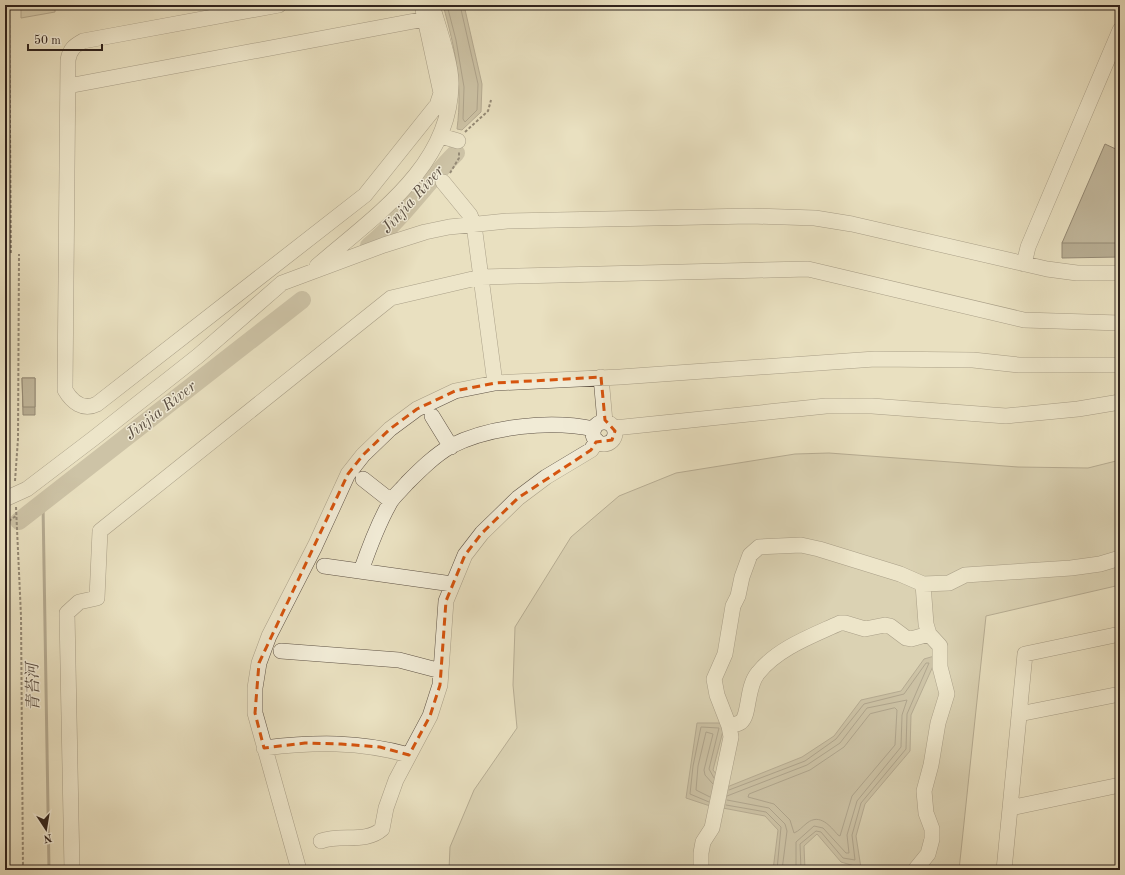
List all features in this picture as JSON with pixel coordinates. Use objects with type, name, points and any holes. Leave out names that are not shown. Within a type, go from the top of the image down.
[{"type":"street","points":[[68,86],[423,12],[441,93],[437,105],[365,194],[97,404],[90,407],[82,406],[69,398],[65,390],[68,86],[69,52],[73,46],[83,41],[279,5]]},
{"type":"street","points":[[311,272],[386,206],[410,182],[428,160],[441,136],[448,111],[452,83],[432,5]]},
{"type":"street","points":[[1024,264],[1028,247],[1120,30]]},
{"type":"street","points":[[441,136],[458,141]]},
{"type":"street","points":[[443,182],[470,215],[474,225],[495,383]]},
{"type":"street","points":[[9,497],[27,489],[198,356],[282,283],[425,232],[449,227],[507,221],[736,216],[815,218],[852,224],[1024,264],[1077,273],[1120,273]]},
{"type":"street","points":[[270,268],[282,283]]},
{"type":"street","points":[[72,870],[67,613],[79,602],[96,598],[100,531],[391,298],[481,277],[808,269],[1024,320],[1120,323]]},
{"type":"street","points":[[184,336],[198,356]]},
{"type":"street","points":[[299,870],[255,713],[255,688],[259,663],[269,636],[315,546],[348,474],[363,455],[390,429],[417,409],[455,391],[495,383],[875,359],[974,360],[1019,365],[1120,365]]},
{"type":"street","points":[[321,841],[329,838],[371,837],[382,829],[386,808],[396,780],[430,716],[440,685],[446,601],[465,555],[482,533],[518,498],[546,477],[591,450],[602,430],[601,377]]},
{"type":"street","points":[[361,571],[370,544],[391,501],[420,469],[451,446],[489,432],[528,426],[574,424],[602,430],[826,406],[872,406],[1006,416],[1078,409],[1120,402]]},
{"type":"street","points":[[432,416],[451,446]]},
{"type":"street","points":[[363,479],[391,501]]},
{"type":"street","points":[[701,870],[701,853],[704,842],[713,824],[731,737],[729,726],[717,695],[714,679],[724,654],[733,606],[738,596],[742,577],[750,555],[755,550],[764,546],[801,545],[900,574],[923,584],[952,582],[965,575],[1071,568],[1100,564],[1120,558]]},
{"type":"street","points":[[324,566],[452,584]]},
{"type":"street","points":[[915,870],[926,858],[930,849],[932,829],[926,813],[924,791],[931,765],[938,723],[947,694],[940,667],[940,646],[929,634],[926,624],[923,584]]},
{"type":"street","points":[[729,726],[740,722],[745,716],[750,687],[758,673],[770,661],[804,640],[840,623],[865,629],[885,625],[910,639],[929,634]]},
{"type":"street","points":[[1004,870],[1025,654],[1120,634]]},
{"type":"street","points":[[281,651],[400,660],[441,671]]},
{"type":"street","points":[[1019,714],[1120,694]]},
{"type":"street","points":[[264,748],[304,743],[341,744],[380,747],[409,755]]},
{"type":"street","points":[[1010,808],[1120,785]]},
{"type":"path","points":[[9,5],[11,255]]},
{"type":"path","points":[[19,254],[18,439],[9,497],[17,515],[21,616],[23,870]]},
{"type":"path","points":[[5,524],[17,515]]},
{"type":"highlighted area","points":[[601,377],[605,420],[615,431],[612,440],[596,442],[591,450],[518,498],[482,533],[465,555],[446,601],[440,685],[430,716],[409,755],[380,747],[341,744],[305,743],[264,748],[255,713],[259,663],[348,474],[363,455],[390,429],[417,409],[455,391],[495,383]]},
{"type":"shaded area","points":[[21,5],[55,5],[55,12],[21,18]]},
{"type":"shaded area","points":[[829,453],[1018,467],[1088,468],[1120,460],[1120,585],[986,616],[959,870],[449,870],[450,847],[474,790],[517,728],[513,685],[515,627],[571,537],[619,496],[676,473],[795,454]]},
{"type":"water","points":[[443,5],[464,5],[482,84],[481,112],[462,130],[457,129],[459,96],[457,66]]},
{"type":"water","points":[[938,655],[911,715],[910,751],[865,804],[856,836],[861,868],[841,862],[817,834],[804,846],[805,870],[773,870],[778,830],[765,816],[707,805],[686,798],[697,723],[725,723],[713,770],[727,787],[802,757],[834,736],[861,700],[901,691],[924,659]]},
{"type":"building","points":[[1105,144],[1120,151],[1120,243],[1062,243]]},
{"type":"building","points":[[22,378],[35,378],[35,407],[23,407]]},
{"type":"waterway","name":"Jinjia River","points":[[369,246],[403,213],[456,153]]},
{"type":"waterway","name":"Jinjia River","points":[[19,521],[302,300]]},
{"type":"waterway","name":"青苔河","points":[[43,504],[49,870]]}]
